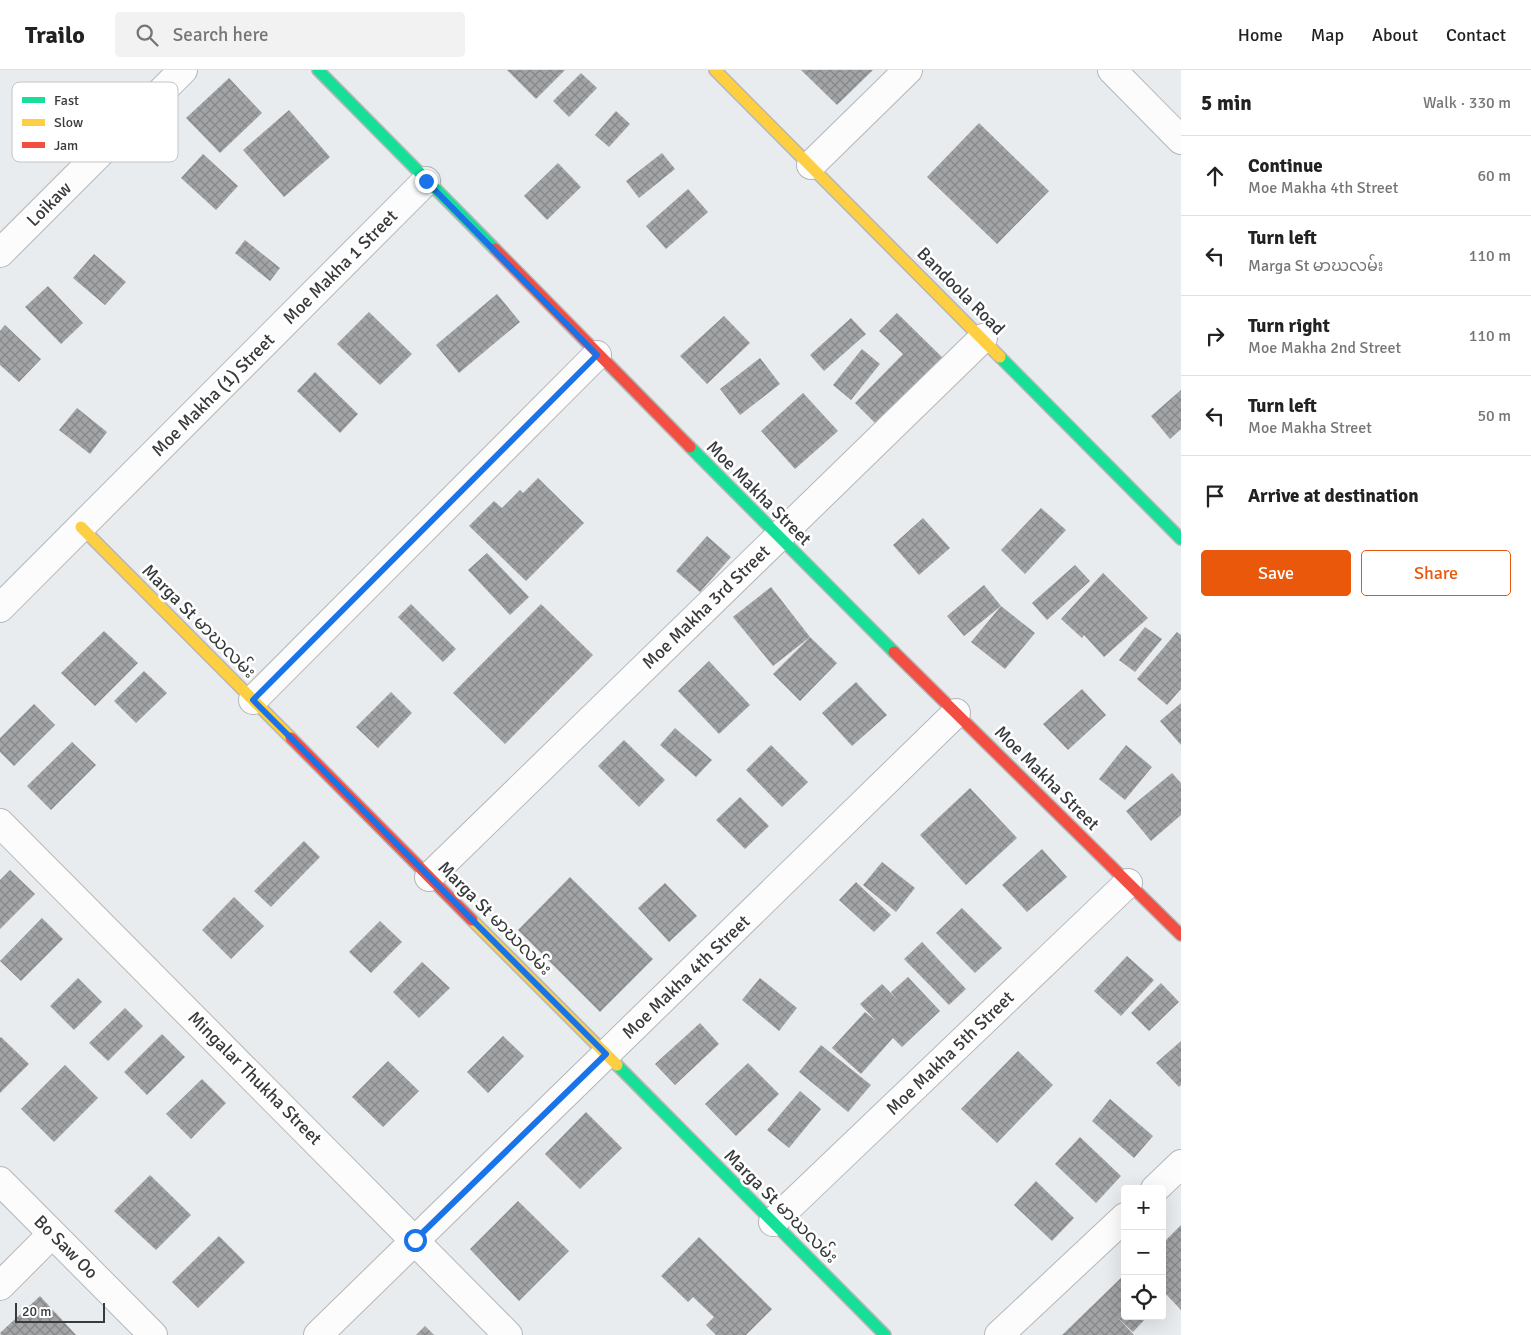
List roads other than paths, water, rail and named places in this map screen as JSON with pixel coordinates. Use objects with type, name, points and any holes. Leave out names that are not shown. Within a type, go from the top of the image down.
[{"type":"street","name":"Loikaw","points":[[171,82],[183,70]]},
{"type":"street","name":"Moe Makha Street","points":[[318,70],[423,184],[1181,935]]},
{"type":"street","name":"Bandoola Road","points":[[715,70],[1181,539]]},
{"type":"street","points":[[811,165],[908,70]]},
{"type":"street","points":[[1112,70],[1181,140]]},
{"type":"street","name":"Loikaw","points":[[0,254],[92,162]]},
{"type":"street","name":"Moe Makha 1 Street","points":[[0,608],[423,184]]},
{"type":"street","name":"Moe Makha (1) Street","points":[[0,608],[423,184]]},
{"type":"street","name":"Moe Makha 3rd Street","points":[[429,877],[983,338]]},
{"type":"street","points":[[253,700],[597,355]]},
{"type":"street","name":"Marga St မာဃလမ်း","points":[[81,527],[885,1335]]},
{"type":"street","name":"Moe Makha 4th Street","points":[[318,1335],[956,714]]},
{"type":"street","name":"Mingalar Thukha Street","points":[[0,823],[508,1335]]},
{"type":"street","name":"Moe Makha 5th Street","points":[[773,1222],[1128,883]]},
{"type":"street","points":[[1159,1185],[1181,1164]]},
{"type":"street","name":"Bo Saw Oo","points":[[0,1181],[153,1335]]},
{"type":"street","points":[[999,1335],[1121,1221]]},
{"type":"street","points":[[0,1286],[52,1234]]}]
